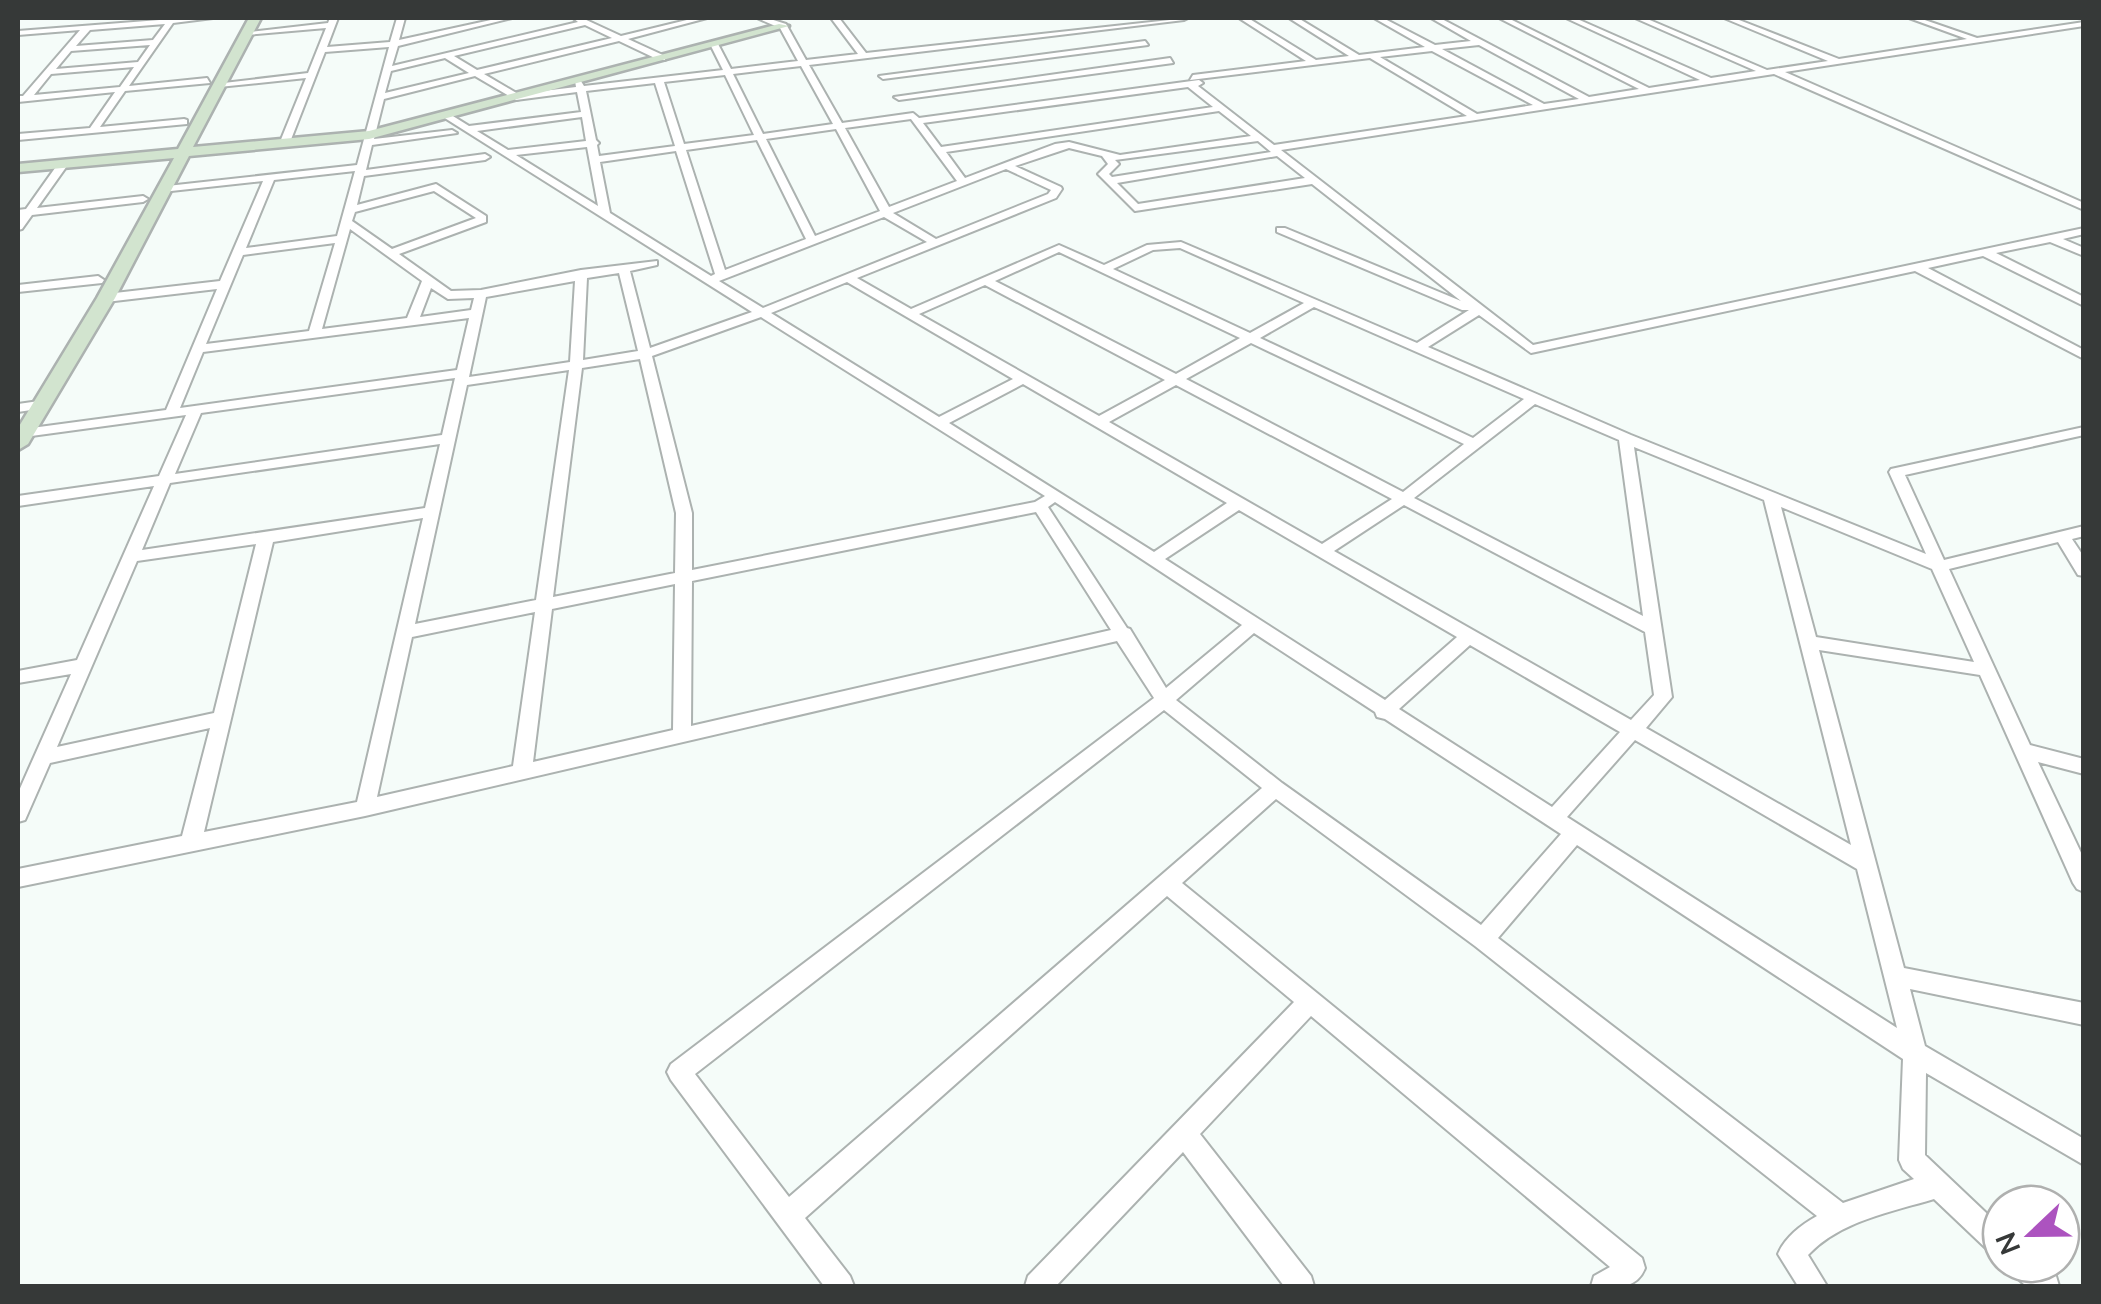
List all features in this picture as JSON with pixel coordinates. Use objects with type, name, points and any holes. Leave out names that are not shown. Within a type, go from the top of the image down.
[{"type":"street","points":[[18,34],[210,18]]},
{"type":"street","points":[[255,18],[245,25],[24,408],[21,438],[196,408],[645,354],[760,314],[1052,196],[1057,189],[1006,166]]},
{"type":"street","points":[[314,334],[353,209],[359,171],[401,18]]},
{"type":"street","points":[[321,50],[394,44],[508,18]]},
{"type":"street","points":[[667,18],[680,24]]},
{"type":"street","points":[[379,97],[702,18]]},
{"type":"street","points":[[762,18],[783,26],[887,214],[936,243]]},
{"type":"street","points":[[835,18],[964,183]]},
{"type":"street","points":[[455,126],[516,96],[580,85],[658,81],[1121,22],[1184,18]]},
{"type":"street","points":[[1243,18],[1313,62]]},
{"type":"street","points":[[1293,18],[1358,58]]},
{"type":"street","points":[[1378,18],[1543,107]]},
{"type":"street","points":[[1434,18],[1588,100]]},
{"type":"street","points":[[1503,18],[1649,90]]},
{"type":"street","points":[[1570,18],[1709,81]]},
{"type":"street","points":[[1639,18],[2084,207]]},
{"type":"street","points":[[1728,18],[1838,62]]},
{"type":"street","points":[[1913,18],[1978,40]]},
{"type":"street","points":[[386,70],[582,20],[662,58]]},
{"type":"street","points":[[93,130],[171,21]]},
{"type":"street","points":[[245,25],[332,21],[285,142]]},
{"type":"street","points":[[1121,22],[1222,108],[1531,348],[2084,231]]},
{"type":"street","points":[[1108,181],[1476,117],[2084,24]]},
{"type":"street","points":[[580,85],[662,58],[783,26]]},
{"type":"street","points":[[18,108],[22,98],[86,28]]},
{"type":"street","points":[[68,49],[156,42]]},
{"type":"street","points":[[598,159],[1480,42]]},
{"type":"street","points":[[883,76],[1145,43]]},
{"type":"street","points":[[714,44],[812,242]]},
{"type":"street","points":[[939,47],[974,87]]},
{"type":"street","points":[[447,56],[516,96]]},
{"type":"street","points":[[1372,56],[1476,117]]},
{"type":"street","points":[[899,96],[1170,61]]},
{"type":"street","points":[[48,72],[140,64]]},
{"type":"street","points":[[22,98],[311,75]]},
{"type":"street","points":[[658,81],[681,148],[716,278]]},
{"type":"street","points":[[24,408],[106,298],[162,189],[184,122],[213,82]]},
{"type":"street","points":[[580,85],[598,159],[605,212]]},
{"type":"street","points":[[939,150],[1222,108]]},
{"type":"street","points":[[18,168],[285,142],[368,138],[587,114]]},
{"type":"street","points":[[18,136],[184,122]]},
{"type":"street","points":[[455,126],[509,153],[716,278],[760,314],[938,423],[1048,501],[1153,560],[1915,1053],[2084,1153]]},
{"type":"street","points":[[1106,158],[1260,138]]},
{"type":"street","points":[[509,153],[594,143]]},
{"type":"street","points":[[716,278],[1069,145],[1114,164],[1103,174],[1134,208],[1315,180]]},
{"type":"street","points":[[162,189],[485,157]]},
{"type":"street","points":[[18,227],[23,213],[64,164]]},
{"type":"street","points":[[172,412],[270,178]]},
{"type":"street","points":[[353,209],[436,187],[482,220],[390,253]]},
{"type":"street","points":[[23,213],[143,198]]},
{"type":"street","points":[[348,223],[454,297],[653,263]]},
{"type":"street","points":[[1282,230],[1476,311],[1419,347]]},
{"type":"street","points":[[2052,238],[2084,253]]},
{"type":"street","points":[[240,252],[344,239]]},
{"type":"street","points":[[1104,269],[1152,248],[1181,245],[1626,438],[1940,566],[2084,531]]},
{"type":"street","points":[[909,314],[1059,248],[1471,442]]},
{"type":"street","points":[[1984,252],[2084,302]]},
{"type":"street","points":[[1917,266],[2084,355]]},
{"type":"street","points":[[624,268],[684,513],[682,733]]},
{"type":"street","points":[[522,771],[576,365],[581,274]]},
{"type":"street","points":[[848,278],[1862,862]]},
{"type":"street","points":[[18,289],[98,280]]},
{"type":"street","points":[[412,321],[428,280]]},
{"type":"street","points":[[985,280],[1650,628]]},
{"type":"street","points":[[106,298],[226,284]]},
{"type":"street","points":[[365,808],[482,294]]},
{"type":"street","points":[[1099,422],[1315,302]]},
{"type":"street","points":[[198,349],[478,313]]},
{"type":"street","points":[[938,423],[1023,379]]},
{"type":"street","points":[[1324,550],[1404,498],[1471,442],[1535,397]]},
{"type":"street","points":[[18,814],[196,408]]},
{"type":"street","points":[[2084,431],[1896,472],[2084,883]]},
{"type":"street","points":[[18,501],[450,438]]},
{"type":"street","points":[[1552,820],[1662,697],[1626,438]]},
{"type":"street","points":[[1770,498],[1915,1053],[1912,1160],[1981,1227]]},
{"type":"street","points":[[405,632],[1048,501]]},
{"type":"street","points":[[1048,501],[1164,700],[1275,788],[1483,938],[1841,1218]]},
{"type":"street","points":[[1153,560],[1240,502]]},
{"type":"street","points":[[131,557],[433,512]]},
{"type":"street","points":[[2062,536],[2084,571]]},
{"type":"street","points":[[191,842],[266,538]]},
{"type":"street","points":[[840,1286],[679,1072],[1164,700],[1251,626]]},
{"type":"street","points":[[18,878],[365,808],[1124,634]]},
{"type":"street","points":[[1384,712],[1470,636]]},
{"type":"street","points":[[1810,642],[1987,670]]},
{"type":"street","points":[[18,677],[83,665]]},
{"type":"street","points":[[43,757],[222,718]]},
{"type":"street","points":[[2023,750],[2084,766]]},
{"type":"street","points":[[787,1216],[1275,788]]},
{"type":"street","points":[[1483,938],[1574,834]]},
{"type":"street","points":[[1167,883],[1632,1268],[1604,1286]]},
{"type":"street","points":[[1894,976],[2084,1014]]},
{"type":"street","points":[[1038,1286],[1310,1002]]},
{"type":"street","points":[[1184,1134],[1301,1286]]},
{"type":"street","points":[[1814,1286],[1791,1254],[1841,1218],[1936,1186]]}]
